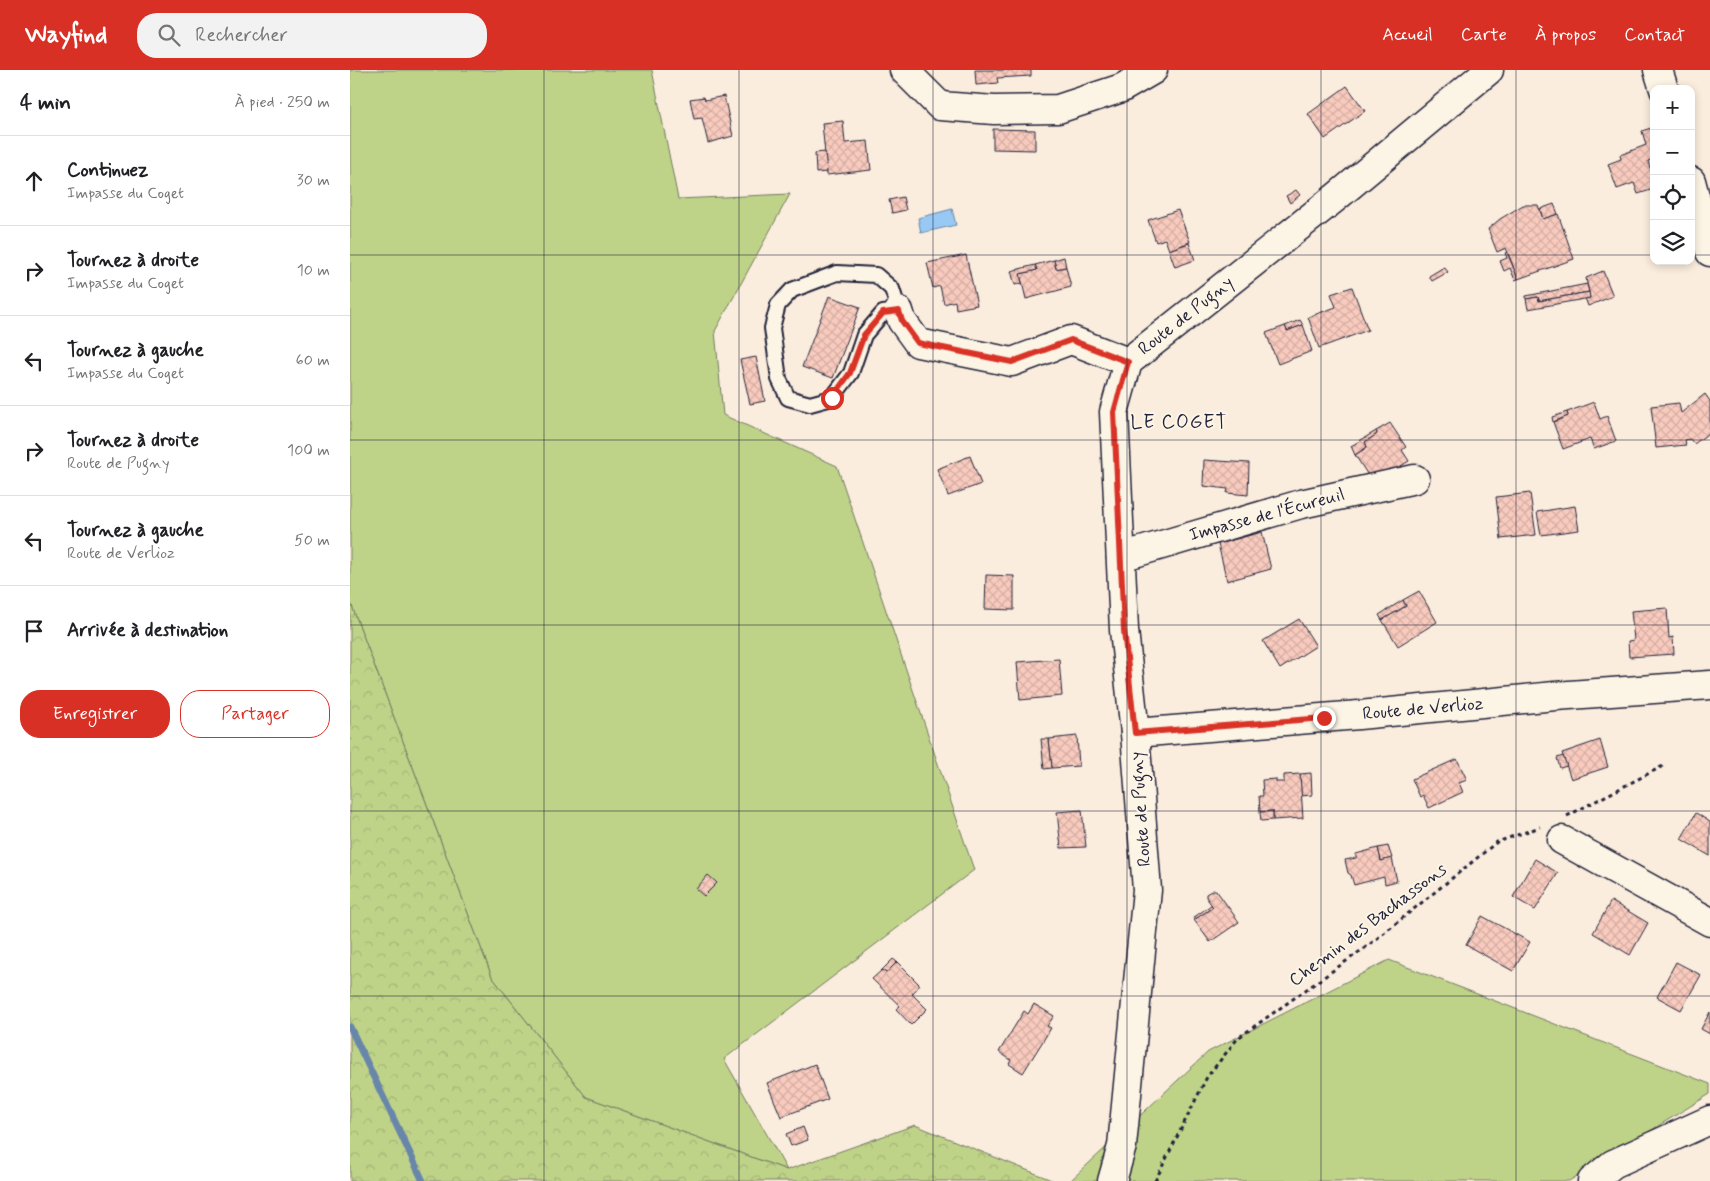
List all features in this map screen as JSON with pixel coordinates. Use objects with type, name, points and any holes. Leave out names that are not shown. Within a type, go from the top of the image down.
[{"type":"street","points":[[904,70],[940,106],[994,110],[1058,109],[1122,88],[1153,70]]},
{"type":"street","name":"Route de Pugny","points":[[1112,1181],[1122,1146],[1147,890],[1135,733],[1124,630],[1114,412],[1128,362],[1335,198],[1489,70]]},
{"type":"street","points":[[1658,70],[1663,85]]},
{"type":"street","points":[[1695,196],[1710,252]]},
{"type":"street","points":[[899,311],[902,321],[918,343],[1012,362],[1071,340],[1128,362]]},
{"type":"street","name":"Impasse de l'Écureuil","points":[[1121,557],[1203,531],[1300,504],[1415,479]]},
{"type":"street","name":"Route de Verlioz","points":[[1135,733],[1360,715],[1555,696],[1710,685]]},
{"type":"street","points":[[1557,827],[1710,922]]},
{"type":"street","points":[[1592,1181],[1613,1164],[1710,1120]]},
{"type":"lane","points":[[837,273],[876,275],[892,289],[899,311],[883,313],[864,335],[850,373],[832,398],[810,404],[788,398],[779,379],[772,328],[778,305],[792,290],[837,273]]},
{"type":"path","name":"Chemin des Bachassons","points":[[1155,1181],[1207,1077],[1238,1038],[1369,945],[1497,842],[1557,827],[1665,765]]},
{"type":"green space","points":[[350,70],[652,70],[678,199],[790,194],[715,331],[723,415],[837,466],[974,870],[724,1059],[787,1170],[586,1097],[492,977],[350,601]]},
{"type":"green space","points":[[350,601],[492,977],[586,1097],[787,1170],[915,1125],[1054,1181],[350,1181]]},
{"type":"green space","points":[[1389,960],[1710,1084],[1710,1094],[1569,1181],[1070,1181],[1208,1052]]},
{"type":"water","points":[[952,209],[956,225],[921,233],[918,218]]},
{"type":"building","points":[[975,70],[1031,70],[1031,76],[997,78],[998,83],[976,85]]},
{"type":"building","points":[[1347,86],[1365,111],[1325,139],[1308,114]]},
{"type":"building","points":[[724,96],[733,136],[708,143],[702,118],[694,119],[690,99],[704,97],[705,100]]},
{"type":"building","points":[[843,121],[845,143],[868,141],[871,170],[827,175],[822,123]]},
{"type":"building","points":[[1650,128],[1650,160],[1648,161],[1650,168],[1650,190],[1638,194],[1634,183],[1617,189],[1608,164],[1621,159],[1620,155],[1646,145],[1642,131]]},
{"type":"building","points":[[993,129],[1035,130],[1035,150],[993,149]]},
{"type":"building","points":[[825,152],[827,172],[816,173],[815,153]]},
{"type":"building","points":[[1296,190],[1300,195],[1290,203],[1286,196]]},
{"type":"building","points":[[903,197],[906,210],[892,213],[889,200]]},
{"type":"building","points":[[1554,204],[1558,214],[1543,219],[1540,209]]},
{"type":"building","points":[[1523,205],[1538,205],[1543,219],[1558,214],[1574,259],[1518,279],[1506,248],[1497,252],[1488,229]]},
{"type":"building","points":[[1178,210],[1190,242],[1169,250],[1165,239],[1156,242],[1148,220]]},
{"type":"building","points":[[1189,243],[1195,260],[1175,267],[1169,250]]},
{"type":"building","points":[[1507,252],[1518,279],[1515,280],[1510,268],[1504,271],[1500,261],[1507,258],[1505,253]]},
{"type":"building","points":[[966,255],[977,305],[956,309],[955,301],[944,304],[940,286],[933,288],[927,263]]},
{"type":"building","points":[[1064,257],[1066,267],[1056,269],[1054,260]]},
{"type":"building","points":[[1054,260],[1056,269],[1066,267],[1071,287],[1026,299],[1020,274],[1037,270],[1035,265]]},
{"type":"building","points":[[1035,265],[1037,270],[1020,274],[1022,283],[1015,285],[1011,271]]},
{"type":"building","points":[[1444,267],[1448,272],[1432,281],[1429,276]]},
{"type":"building","points":[[1603,271],[1613,296],[1588,306],[1585,298],[1590,298],[1586,278]]},
{"type":"building","points":[[1587,284],[1589,292],[1539,301],[1538,297],[1526,299],[1526,296]]},
{"type":"building","points":[[1352,287],[1368,330],[1319,348],[1308,317],[1336,307],[1331,294]]},
{"type":"building","points":[[1589,292],[1590,298],[1528,309],[1526,299],[1538,297],[1539,301]]},
{"type":"building","points":[[829,296],[860,307],[833,378],[802,367]]},
{"type":"building","points":[[1300,320],[1303,325],[1287,331],[1285,326]]},
{"type":"building","points":[[1303,325],[1312,351],[1278,364],[1266,333],[1285,326],[1287,331]]},
{"type":"building","points":[[756,357],[765,401],[750,404],[740,360]]},
{"type":"building","points":[[1705,394],[1710,401],[1710,432],[1694,444],[1690,439],[1685,440],[1686,445],[1656,448],[1651,406],[1679,403],[1681,413]]},
{"type":"building","points":[[1594,402],[1600,419],[1607,416],[1616,441],[1594,449],[1590,439],[1563,449],[1553,422],[1568,416],[1567,412]]},
{"type":"building","points":[[1567,412],[1568,416],[1553,422],[1552,417]]},
{"type":"building","points":[[1390,423],[1406,447],[1402,450],[1409,461],[1373,483],[1355,455],[1367,447],[1365,442],[1377,434],[1376,431]]},
{"type":"building","points":[[1376,431],[1377,434],[1365,442],[1367,447],[1355,455],[1351,446]]},
{"type":"building","points":[[970,456],[981,484],[948,496],[937,469]]},
{"type":"building","points":[[1204,460],[1249,463],[1248,495],[1227,493],[1228,489],[1203,486]]},
{"type":"building","points":[[1530,493],[1536,535],[1501,539],[1496,497]]},
{"type":"building","points":[[1575,506],[1579,530],[1541,535],[1537,512]]},
{"type":"building","points":[[1262,532],[1271,569],[1227,581],[1218,544]]},
{"type":"building","points":[[986,575],[1014,576],[1014,610],[985,609]]},
{"type":"building","points":[[1419,591],[1437,622],[1398,646],[1382,620],[1406,606],[1403,600]]},
{"type":"building","points":[[1403,600],[1406,606],[1382,620],[1379,615]]},
{"type":"building","points":[[1667,608],[1669,638],[1673,637],[1674,654],[1629,657],[1628,641],[1634,640],[1631,611]]},
{"type":"building","points":[[1299,619],[1316,646],[1280,669],[1263,641]]},
{"type":"building","points":[[1059,659],[1062,696],[1020,700],[1017,662]]},
{"type":"building","points":[[1077,736],[1079,766],[1052,768],[1049,739]]},
{"type":"building","points":[[1041,739],[1049,739],[1052,768],[1044,769]]},
{"type":"building","points":[[1600,740],[1608,767],[1571,779],[1562,753]]},
{"type":"building","points":[[1563,756],[1567,766],[1560,768],[1557,758]]},
{"type":"building","points":[[1457,759],[1467,780],[1459,783],[1463,792],[1429,808],[1423,795],[1420,797],[1412,779]]},
{"type":"building","points":[[1311,773],[1312,795],[1301,796],[1300,774]]},
{"type":"building","points":[[1300,774],[1303,818],[1273,820],[1273,811],[1260,812],[1259,796],[1263,796],[1262,780],[1276,779],[1276,782],[1284,782],[1284,775]]},
{"type":"building","points":[[1082,810],[1086,847],[1061,848],[1057,812]]},
{"type":"building","points":[[1273,811],[1273,820],[1261,821],[1260,812]]},
{"type":"building","points":[[1696,813],[1710,822],[1710,856],[1681,839]]},
{"type":"building","points":[[1388,846],[1392,858],[1381,861],[1378,848]]},
{"type":"building","points":[[1378,848],[1381,861],[1392,858],[1397,881],[1385,884],[1384,877],[1354,885],[1351,875],[1348,873],[1345,860],[1356,858],[1356,854]]},
{"type":"building","points":[[1535,859],[1558,873],[1535,910],[1513,897]]},
{"type":"building","points":[[708,875],[717,883],[704,896],[696,889]]},
{"type":"building","points":[[1216,890],[1239,922],[1210,942],[1194,920],[1213,907],[1206,894]]},
{"type":"building","points":[[1611,901],[1648,923],[1630,955],[1593,933]]},
{"type":"building","points":[[1211,905],[1213,907],[1194,920],[1193,918]]},
{"type":"building","points":[[1482,916],[1530,942],[1513,971],[1466,945]]},
{"type":"building","points":[[893,959],[897,962],[886,973],[882,970]]},
{"type":"building","points":[[897,962],[920,985],[912,994],[927,1009],[911,1025],[896,1009],[900,1006],[872,979],[882,970],[886,973]]},
{"type":"building","points":[[1676,962],[1701,975],[1681,1010],[1657,997]]},
{"type":"building","points":[[1034,1004],[1054,1016],[1047,1026],[1051,1028],[1023,1073],[1009,1064],[1011,1060],[999,1052],[1024,1011],[1028,1014]]},
{"type":"building","points":[[1710,1012],[1710,1034],[1701,1029]]},
{"type":"building","points":[[815,1064],[828,1099],[781,1117],[767,1083]]},
{"type":"building","points":[[803,1127],[808,1140],[791,1146],[786,1134]]},
{"type":"waterway","points":[[350,1027],[423,1181]]},
{"type":"district","name":"LE COGET","points":[[1179,422]]},
{"type":"route","points":[[832,398],[850,373],[864,335],[883,313],[899,311],[902,321],[918,343],[1012,362],[1071,340],[1128,362],[1114,412],[1124,630],[1135,733],[1324,718]]}]
